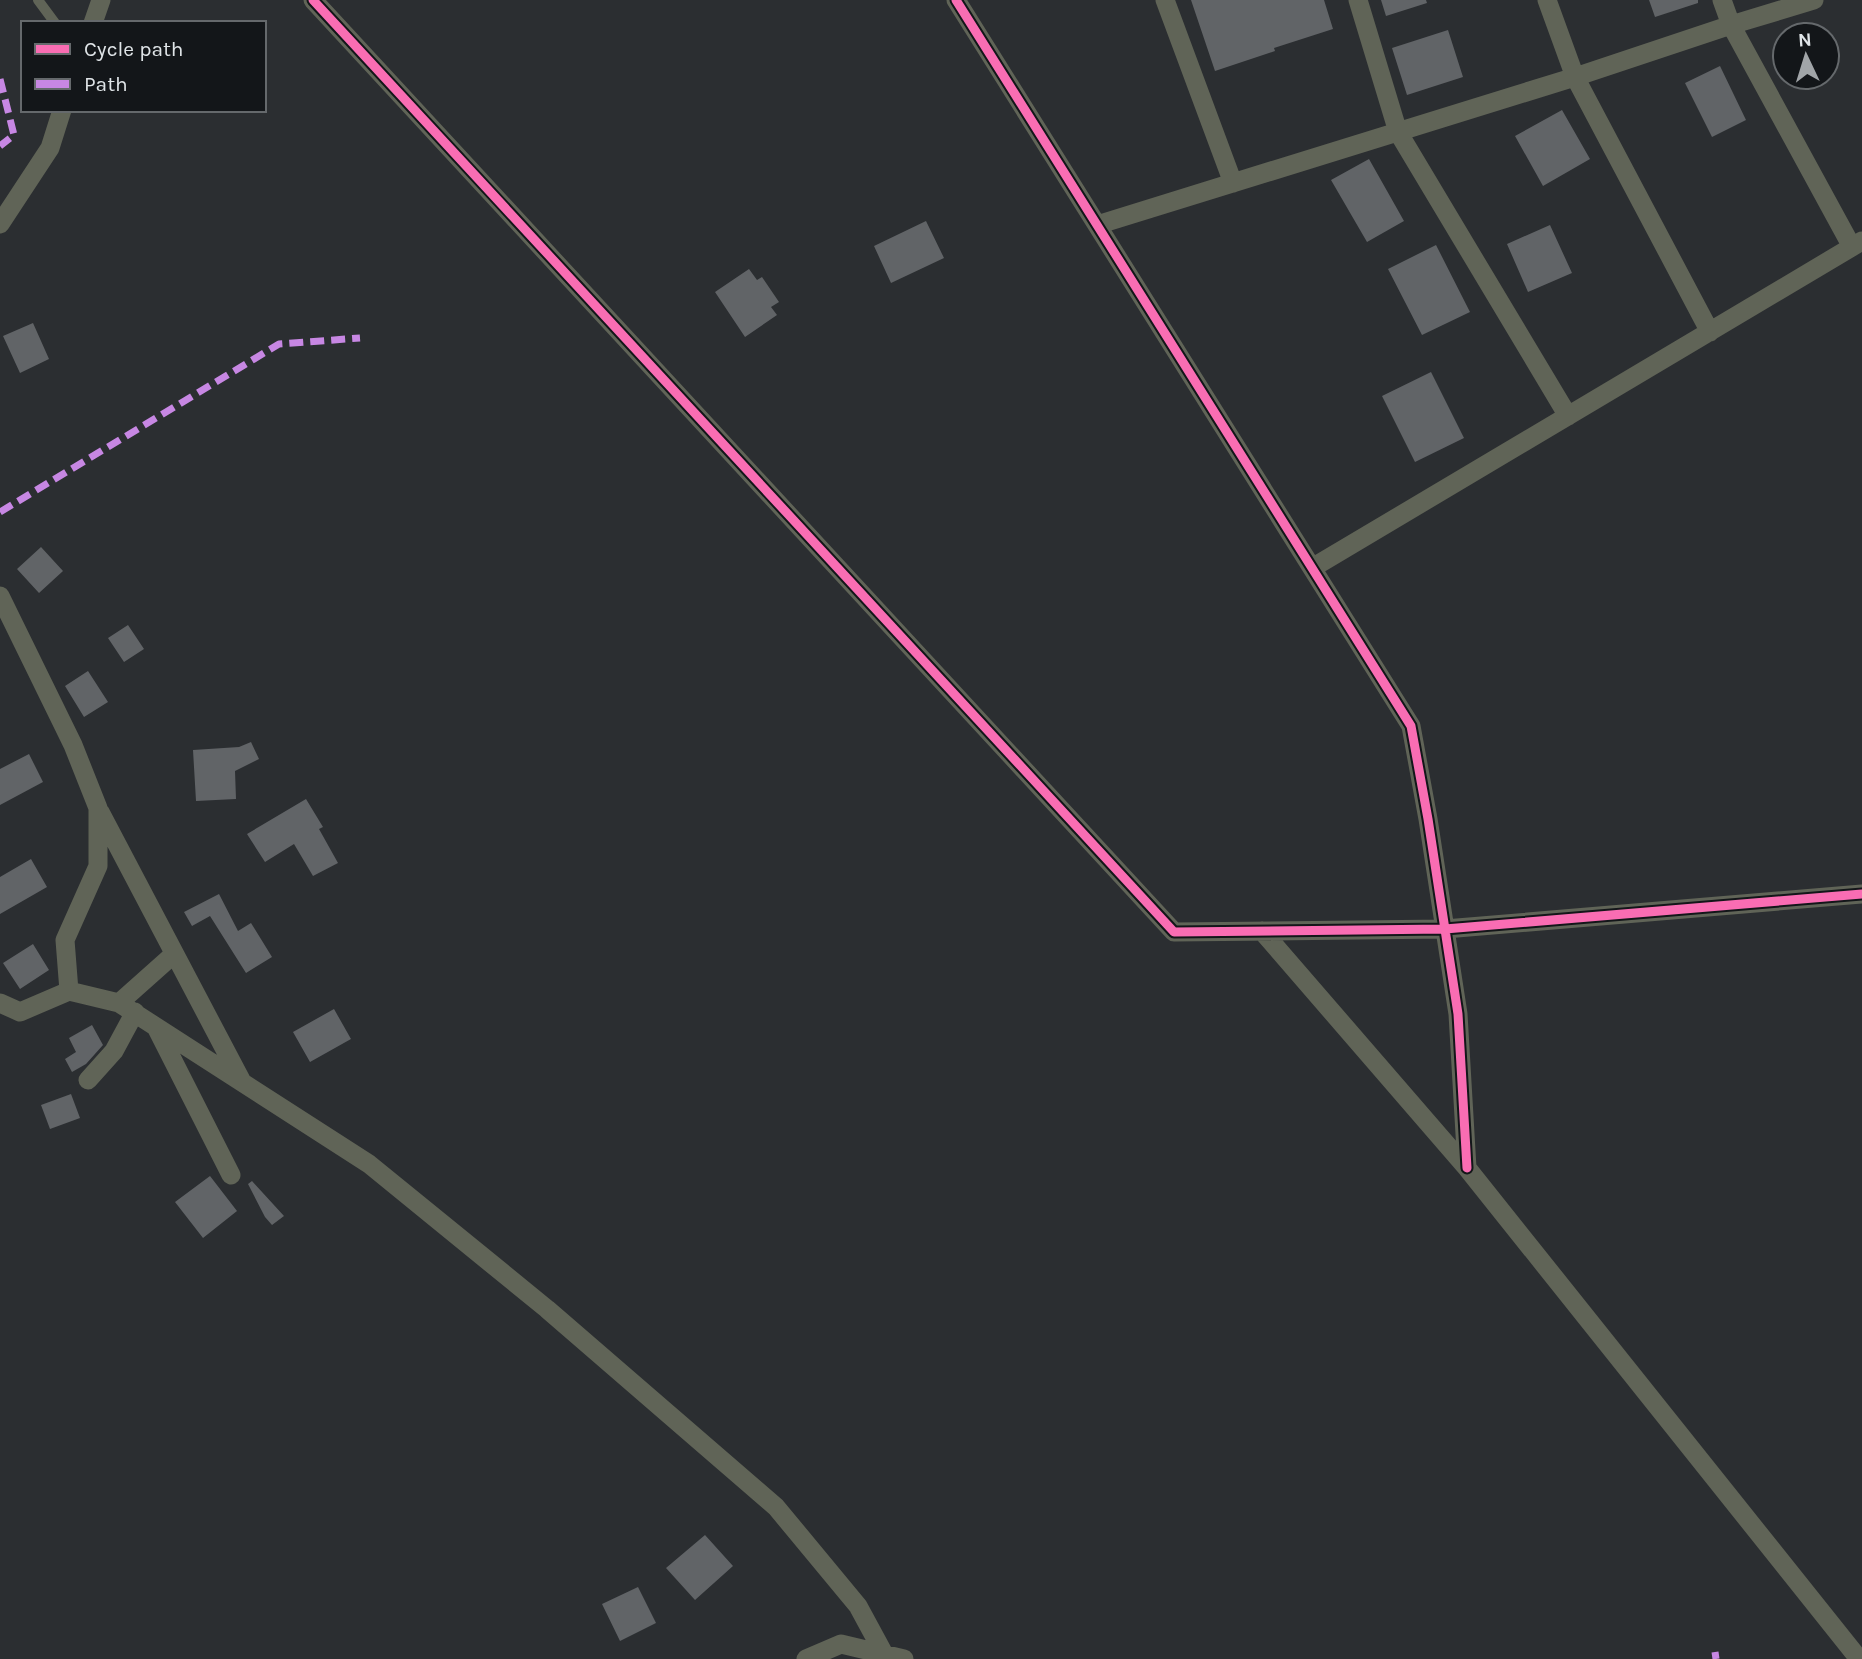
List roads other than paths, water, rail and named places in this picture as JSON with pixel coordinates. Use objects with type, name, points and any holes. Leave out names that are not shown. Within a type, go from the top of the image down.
[{"type":"street","points":[[94,21],[101,0]]},
{"type":"street","points":[[313,0],[1174,932],[1445,929],[1862,894]]},
{"type":"street","points":[[956,0],[1411,726],[1458,1014],[1467,1168]]},
{"type":"street","points":[[1165,0],[1233,183]]},
{"type":"street","points":[[1358,0],[1398,132],[1567,416]]},
{"type":"street","points":[[1547,0],[1575,77],[1710,332]]},
{"type":"street","points":[[1312,568],[1857,244],[1731,25],[1722,0]]},
{"type":"street","points":[[1097,225],[1814,0]]},
{"type":"street","points":[[0,224],[50,148],[61,112]]},
{"type":"street","points":[[0,596],[73,745],[98,808],[242,1082]]},
{"type":"street","points":[[69,990],[65,940],[98,866],[98,808]]},
{"type":"street","points":[[1262,931],[1467,1168],[1859,1659]]},
{"type":"street","points":[[88,1080],[114,1051],[127,1008],[174,954]]},
{"type":"street","points":[[0,1003],[20,1012],[69,990],[127,1008],[369,1164],[547,1309],[776,1507],[858,1606],[884,1654]]},
{"type":"street","points":[[156,1026],[231,1175]]},
{"type":"street","points":[[806,1659],[841,1644],[904,1659]]},
{"type":"lane","points":[[38,0],[54,21]]}]
